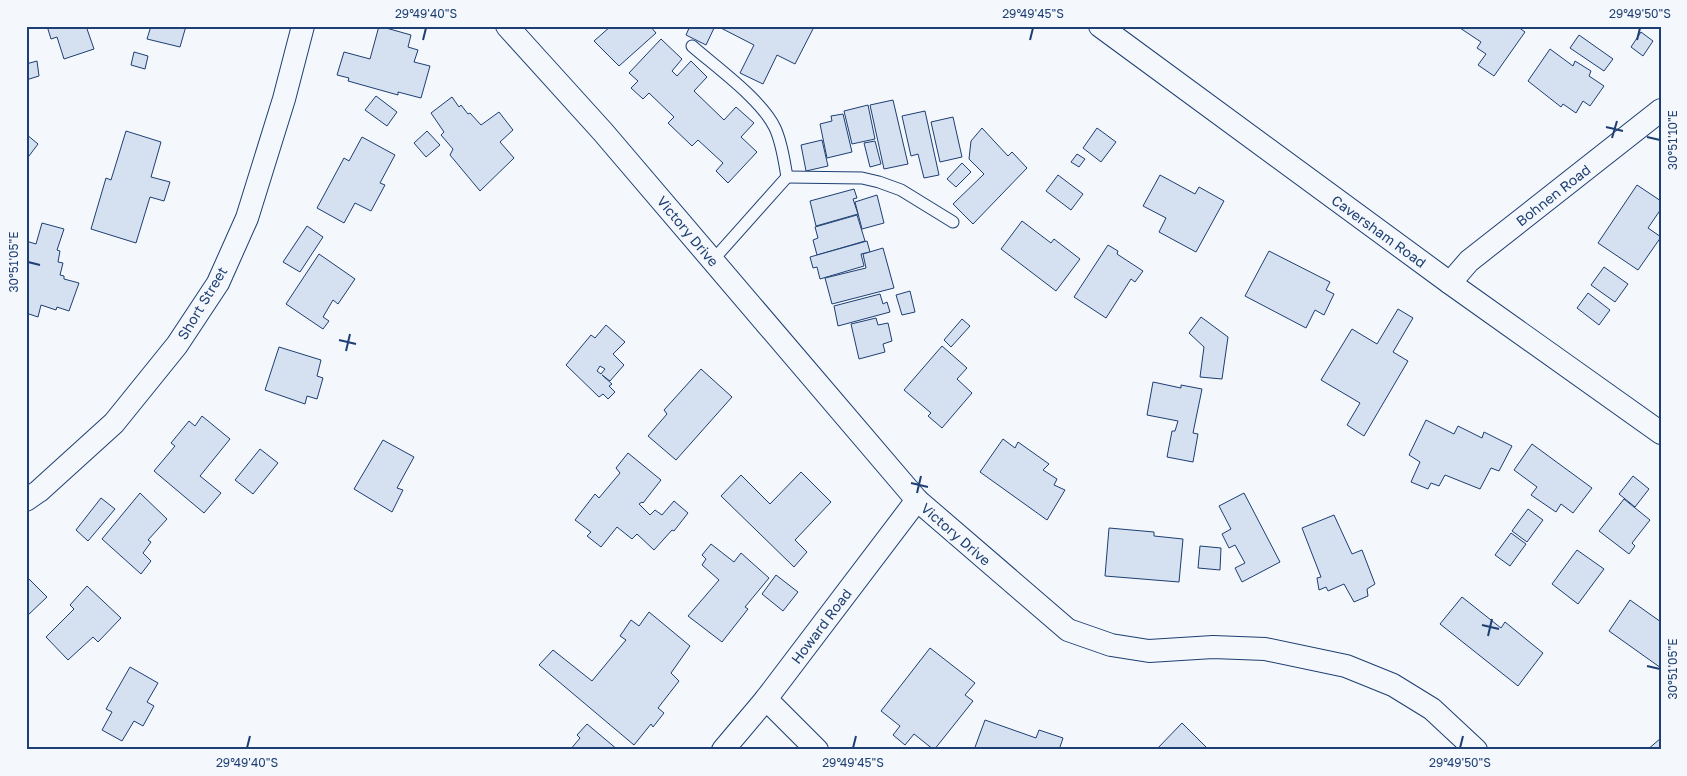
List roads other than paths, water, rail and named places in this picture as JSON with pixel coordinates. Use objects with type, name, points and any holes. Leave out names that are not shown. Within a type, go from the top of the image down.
[{"type":"street","name":"Short Street","points":[[26,500],[39,492],[114,422],[177,345],[218,283],[247,218],[284,99],[303,26]]},
{"type":"street","name":"Victory Drive","points":[[507,26],[603,132],[917,500],[1068,630],[1111,645],[1149,651],[1213,647],[1265,649],[1346,666],[1393,686],[1432,709],[1476,750]]},
{"type":"street","name":"Caversham Road","points":[[1100,26],[1450,283],[1661,433]]},
{"type":"street","name":"Bohnen Road","points":[[1450,283],[1469,261],[1661,110]]},
{"type":"street","name":"Howard Road","points":[[723,750],[766,699],[917,500]]},
{"type":"street","points":[[766,699],[817,750]]},
{"type":"lane","points":[[692,46],[759,105],[774,127],[782,148],[787,176]]},
{"type":"lane","points":[[713,260],[787,176]]},
{"type":"lane","points":[[787,176],[862,178],[880,182],[901,190],[953,222]]}]
